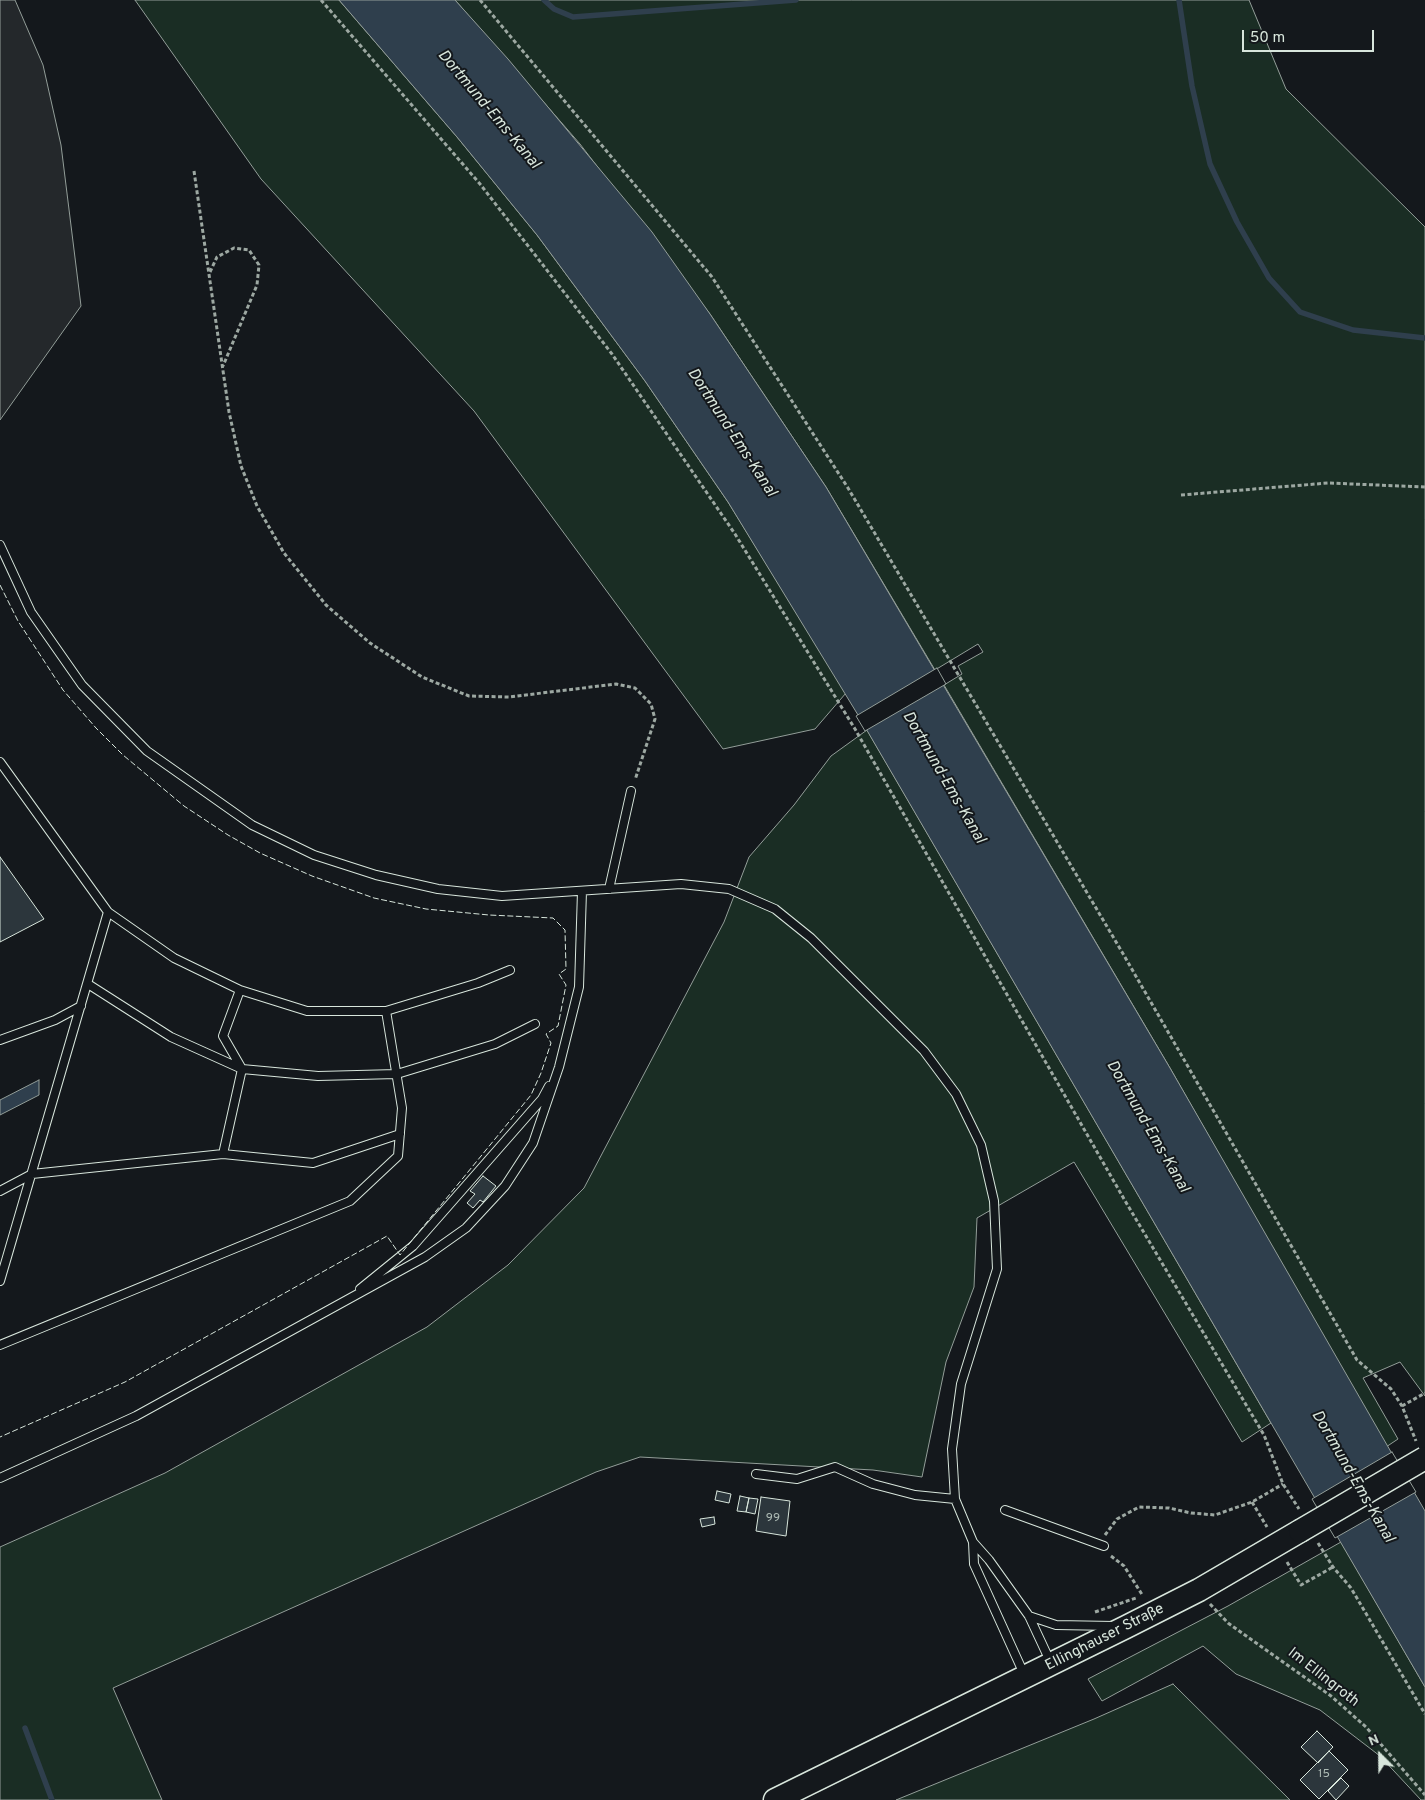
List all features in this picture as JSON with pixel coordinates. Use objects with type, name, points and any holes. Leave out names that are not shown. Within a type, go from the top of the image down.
[{"type":"main road","name":"Ellinghauser Straße","points":[[775,1800],[1026,1678],[1199,1590],[1306,1528],[1421,1452]]},
{"type":"lane","points":[[0,545],[32,612],[82,685],[147,751],[252,826],[314,855],[376,875],[438,889],[502,896],[701,885],[729,889],[775,909],[811,938],[924,1051],[956,1094],[981,1145],[994,1201],[997,1269],[961,1384],[952,1449],[956,1500],[973,1542],[974,1564],[1026,1678]]},
{"type":"lane","points":[[0,762],[108,912],[174,958],[240,990],[307,1011],[386,1011],[478,983],[510,970]]},
{"type":"lane","points":[[608,889],[631,790]]},
{"type":"lane","points":[[0,1478],[136,1416],[425,1257],[466,1228],[505,1186],[533,1143],[559,1067],[579,987],[582,891]]},
{"type":"lane","points":[[0,1281],[108,912]]},
{"type":"lane","points":[[88,984],[171,1037],[242,1069],[318,1076],[397,1074],[495,1044],[535,1024]]},
{"type":"lane","points":[[223,1154],[242,1069],[223,1036],[240,990]]},
{"type":"lane","points":[[0,1040],[55,1020],[81,1006]]},
{"type":"lane","points":[[0,1345],[350,1200],[398,1156],[402,1108],[386,1011]]},
{"type":"lane","points":[[342,1303],[413,1246],[542,1099],[559,1067]]},
{"type":"lane","points":[[0,1191],[32,1174],[223,1154],[313,1163],[400,1134]]},
{"type":"lane","points":[[756,1474],[797,1479],[835,1466],[873,1484],[915,1495],[956,1500]]},
{"type":"lane","points":[[1005,1510],[1104,1546]]},
{"type":"lane","points":[[973,1542],[989,1560],[1029,1616],[1052,1664]]},
{"type":"lane","points":[[1029,1616],[1047,1623],[1071,1627],[1092,1625],[1126,1627]]},
{"type":"path","points":[[321,0],[480,184],[612,354],[734,534],[855,729],[1124,1199],[1264,1435],[1283,1484],[1306,1528],[1333,1567],[1351,1588],[1425,1714]]},
{"type":"path","points":[[480,0],[712,277],[848,488],[1122,952],[1357,1360],[1391,1389],[1402,1406],[1421,1452]]},
{"type":"path","points":[[194,171],[223,366],[241,466],[257,506],[284,552],[326,605],[370,643],[422,677],[469,696],[509,698],[616,684],[635,688],[651,704],[655,719],[631,790]]},
{"type":"path","points":[[210,274],[217,257],[234,248],[249,250],[259,265],[256,286],[223,366]]},
{"type":"path","points":[[1181,495],[1328,483],[1425,487]]},
{"type":"path","points":[[1402,1406],[1425,1393]]},
{"type":"path","points":[[1088,1614],[1143,1596],[1124,1566],[1107,1553],[1104,1546],[1105,1534],[1117,1519],[1139,1507],[1168,1508],[1191,1513],[1215,1515],[1252,1502],[1283,1484]]},
{"type":"path","points":[[1252,1502],[1267,1527]]},
{"type":"path","points":[[1288,1562],[1301,1585],[1333,1567]]},
{"type":"path","name":"Im Ellingroth","points":[[1199,1590],[1215,1612],[1228,1623],[1331,1696],[1366,1727],[1425,1795]]},
{"type":"green space","points":[[135,0],[339,0],[457,137],[537,235],[645,381],[728,502],[846,693],[815,729],[723,749],[474,411],[261,179]]},
{"type":"green space","points":[[455,0],[1249,0],[1286,89],[1425,227],[1425,1396],[1400,1362],[1363,1378],[1398,1439],[1386,1447],[1170,1068],[944,685],[962,674],[958,666],[983,652],[978,644],[935,670],[826,487],[710,314],[580,144]]},
{"type":"green space","points":[[867,730],[1271,1423],[1242,1442],[1074,1162],[977,1218],[974,1287],[946,1362],[922,1477],[873,1470],[640,1457],[596,1472],[113,1688],[162,1800],[0,1800],[0,1547],[165,1473],[427,1327],[508,1265],[584,1188],[724,922],[749,857],[794,805],[831,756]]},
{"type":"green space","points":[[1341,1542],[1425,1687],[1425,1800],[1421,1800],[1380,1756],[1320,1710],[1236,1674],[1203,1646],[1102,1701],[1088,1679],[1228,1606]]},
{"type":"green space","points":[[1173,1684],[1290,1800],[896,1800],[1094,1719]]},
{"type":"shaded area","points":[[0,0],[15,0],[43,65],[61,145],[81,306],[0,420]]},
{"type":"water","name":"Dortmund-Ems-Kanal","points":[[339,0],[455,0],[508,59],[652,232],[710,314],[826,487],[1170,1068],[1425,1511],[1425,1687],[858,715],[728,502],[645,381],[537,235],[457,137]]},
{"type":"water","points":[[39,1080],[39,1095],[0,1115],[0,1100]]},
{"type":"pier","points":[[937,668],[946,684],[865,731],[856,716]]},
{"type":"pier","points":[[1392,1452],[1416,1492],[1335,1538],[1312,1499]]},
{"type":"building","points":[[0,857],[44,919],[0,942]]},
{"type":"building","points":[[483,1176],[496,1186],[483,1202],[480,1200],[473,1208],[467,1203],[475,1194],[470,1191]]},
{"type":"building","points":[[717,1491],[731,1494],[729,1503],[715,1500]]},
{"type":"building","points":[[740,1496],[749,1498],[746,1512],[737,1511]]},
{"type":"building","points":[[761,1497],[790,1501],[786,1536],[756,1531]]},
{"type":"building","points":[[749,1498],[758,1499],[755,1514],[746,1512]]},
{"type":"building","points":[[714,1517],[715,1524],[702,1527],[700,1519]]},
{"type":"building","points":[[1317,1731],[1333,1747],[1318,1763],[1301,1747]]},
{"type":"building","points":[[1329,1751],[1348,1770],[1319,1799],[1300,1780]]},
{"type":"building","points":[[1341,1778],[1349,1786],[1336,1800],[1328,1791]]},
{"type":"waterway","points":[[544,0],[554,9],[573,17],[796,0]]},
{"type":"waterway","points":[[1179,0],[1192,86],[1210,164],[1237,222],[1269,278],[1300,312],[1353,330],[1425,338]]},
{"type":"waterway","points":[[25,1728],[52,1800]]},
{"type":"fence","points":[[0,585],[18,621],[63,690],[96,728],[123,755],[184,806],[228,835],[260,853],[312,876],[374,898],[426,909],[489,915],[553,918],[565,930],[566,969],[559,974],[566,985],[558,1026],[546,1034],[551,1043],[531,1095],[400,1255],[387,1236],[125,1382],[0,1437]]}]
